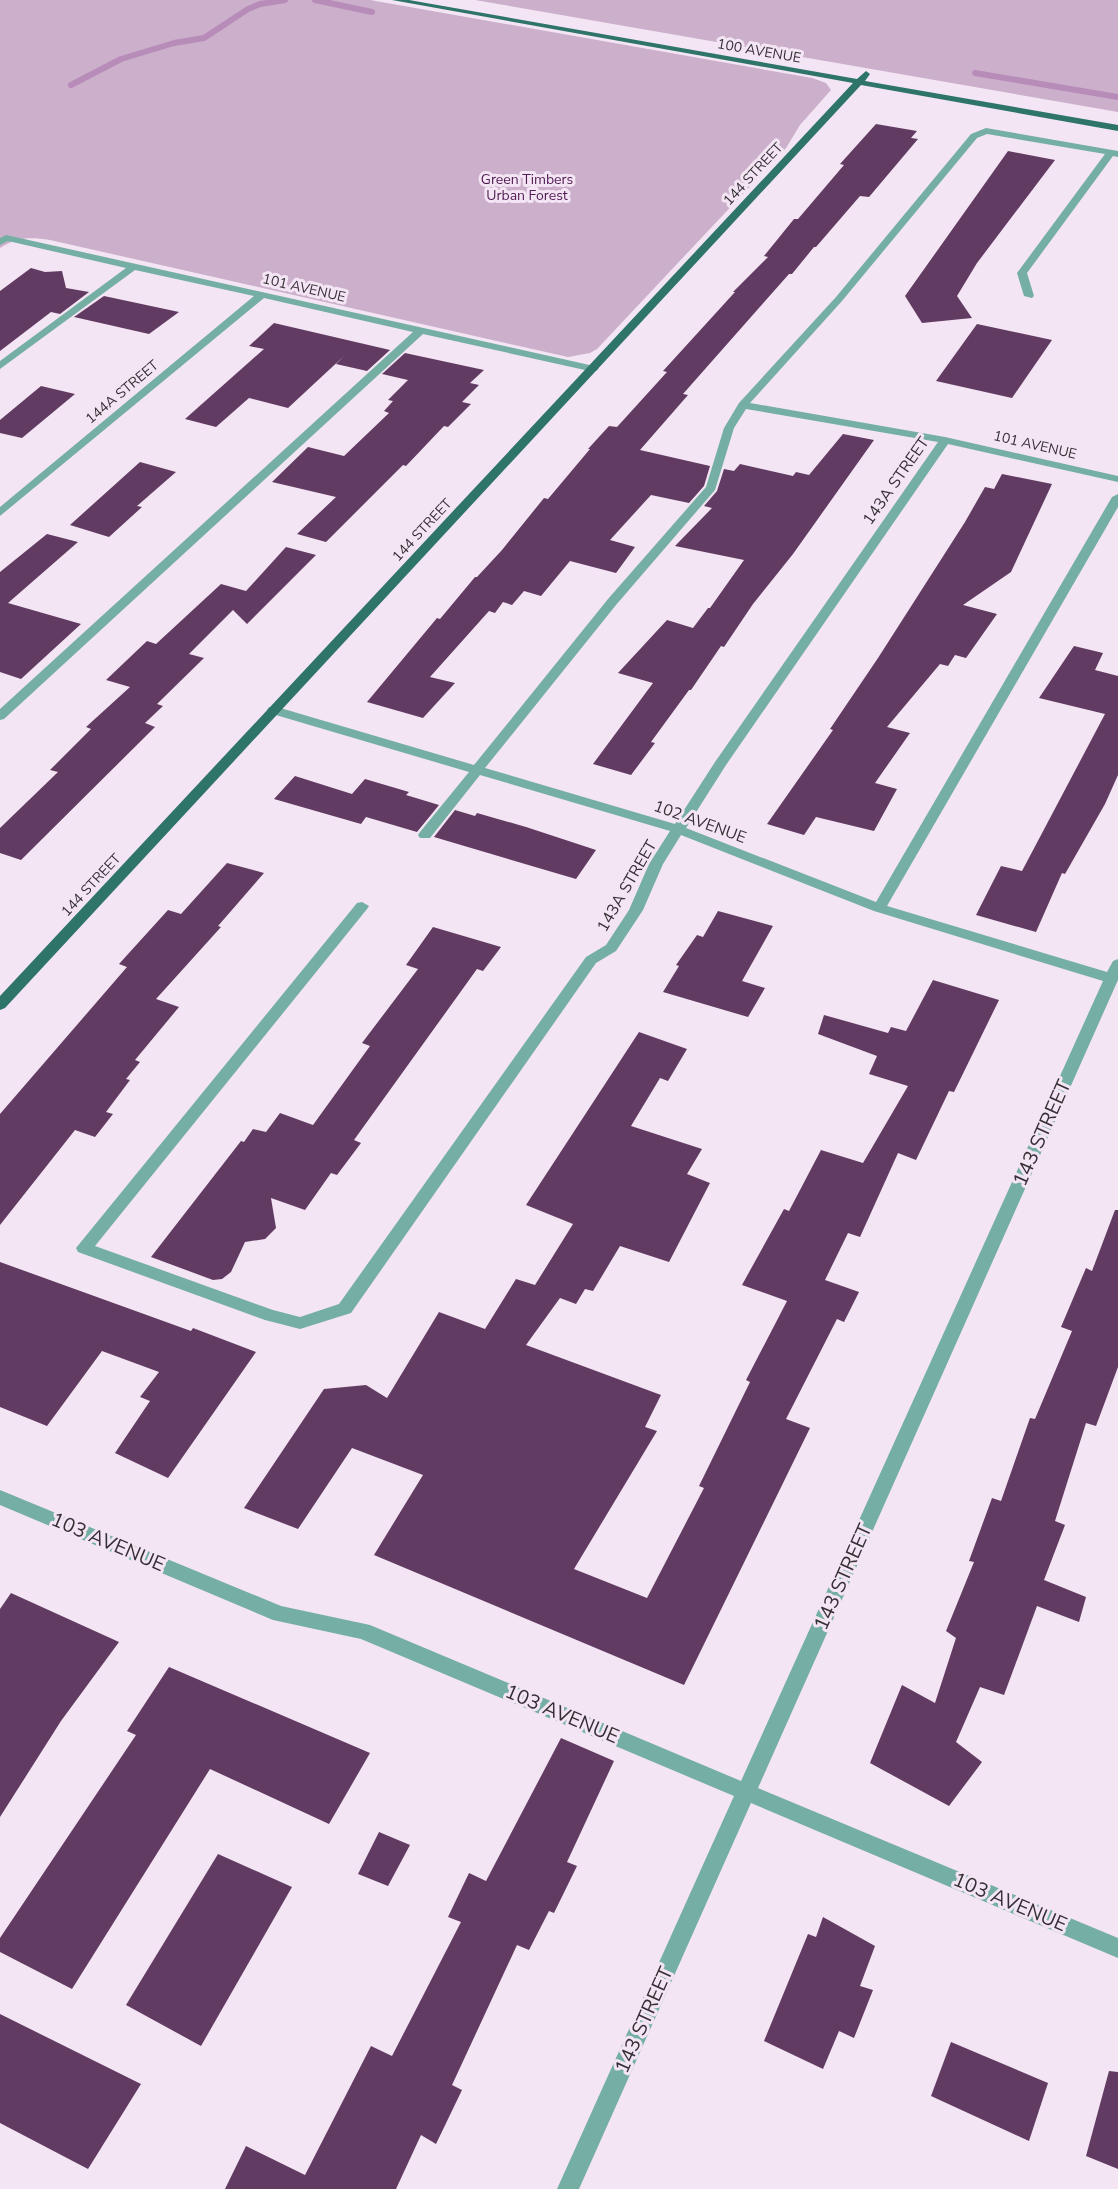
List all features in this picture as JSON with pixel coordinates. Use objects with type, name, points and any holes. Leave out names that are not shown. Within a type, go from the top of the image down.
[{"type":"main road","name":"100 AVENUE","points":[[396,0],[862,78],[1074,110]]},
{"type":"main road","name":"100 AVENUE","points":[[452,0],[1118,128]]},
{"type":"main road","name":"144 STREET","points":[[0,1005],[273,710],[594,369],[862,78]]},
{"type":"street","points":[[425,835],[612,602],[711,488],[729,428],[743,405],[840,299],[974,136],[986,131],[1114,153],[1023,273],[1029,296]]},
{"type":"street","name":"101 AVENUE","points":[[3,240],[134,266],[594,369]]},
{"type":"street","points":[[0,366],[134,266]]},
{"type":"street","name":"144A STREET","points":[[0,513],[262,295]]},
{"type":"street","points":[[0,716],[421,330]]},
{"type":"street","name":"101 AVENUE","points":[[743,405],[945,440],[1118,480]]},
{"type":"street","name":"143A STREET","points":[[362,906],[84,1248],[271,1316],[300,1323],[345,1309],[591,960],[611,948],[636,910],[656,864],[720,765],[945,440]]},
{"type":"street","points":[[879,908],[1118,497]]},
{"type":"street","name":"102 AVENUE","points":[[273,710],[680,830],[879,908],[1115,971]]},
{"type":"street","name":"143 STREET","points":[[568,2189],[1115,971]]},
{"type":"street","name":"103 AVENUE","points":[[0,1497],[279,1614],[363,1631],[1118,1948]]},
{"type":"green space","name":"Green Timbers Urban Forest","points":[[0,0],[370,0],[812,78],[826,83],[831,90],[800,125],[786,148],[597,349],[590,353],[568,357],[50,240],[24,239],[0,248]]},
{"type":"green space","points":[[475,0],[1118,0],[1118,112]]},
{"type":"building","points":[[876,124],[917,131],[911,138],[918,139],[869,197],[860,196],[792,274],[789,274],[683,394],[688,395],[640,450],[710,466],[704,486],[689,503],[651,495],[610,540],[635,547],[616,573],[570,561],[541,596],[524,591],[512,605],[503,602],[495,613],[489,611],[430,677],[455,683],[423,718],[367,702],[437,618],[440,619],[475,577],[502,550],[544,498],[548,499],[590,449],[588,449],[609,426],[617,427],[667,372],[663,371],[735,292],[733,292],[768,257],[764,256],[794,219],[798,219],[844,165],[840,164]]},
{"type":"building","points":[[1008,151],[1055,160],[977,263],[957,296],[972,318],[922,323],[905,296]]},
{"type":"building","points":[[31,268],[45,272],[62,271],[66,288],[89,292],[60,314],[51,312],[0,351],[0,291]]},
{"type":"building","points":[[104,296],[179,312],[149,334],[74,317]]},
{"type":"building","points":[[274,323],[390,350],[367,371],[336,364],[344,356],[288,408],[249,398],[216,427],[185,419],[264,349],[249,346]]},
{"type":"building","points":[[977,324],[1052,340],[1012,398],[936,381]]},
{"type":"building","points":[[405,353],[484,370],[470,383],[479,385],[462,402],[471,404],[448,427],[444,426],[406,466],[403,465],[326,542],[297,534],[336,497],[272,482],[308,447],[344,456],[389,413],[384,411],[393,401],[388,400],[408,380],[382,374]]},
{"type":"building","points":[[41,386],[75,394],[22,438],[0,433],[0,420]]},
{"type":"building","points":[[843,434],[874,440],[793,554],[753,604],[724,647],[721,646],[651,742],[655,743],[631,775],[593,764],[653,683],[618,673],[667,620],[693,628],[744,560],[675,546],[712,508],[704,506],[717,491],[724,469],[734,471],[740,464],[793,476],[796,472],[809,475]]},
{"type":"building","points":[[140,462],[176,472],[137,506],[142,507],[109,537],[70,525]]},
{"type":"building","points":[[1002,474],[1052,484],[1011,572],[963,605],[997,614],[966,658],[955,655],[948,666],[940,664],[887,727],[910,733],[875,783],[897,789],[874,831],[816,817],[804,835],[767,824],[833,730],[830,729],[878,658],[985,487],[994,489]]},
{"type":"building","points":[[47,534],[78,542],[8,603],[81,624],[21,679],[0,672],[0,572]]},
{"type":"building","points":[[286,547],[316,555],[247,624],[233,610],[189,654],[204,658],[157,704],[163,706],[145,723],[155,727],[21,860],[0,853],[0,828],[58,772],[50,770],[91,729],[86,727],[130,687],[106,680],[147,641],[156,644],[221,584],[246,591]]},
{"type":"building","points":[[1074,646],[1103,653],[1095,670],[1118,676],[1118,775],[1105,804],[1065,874],[1062,873],[1036,932],[976,915],[1001,866],[1022,871],[1105,714],[1039,698]]},
{"type":"building","points":[[295,776],[352,794],[365,779],[409,792],[406,795],[439,805],[417,832],[366,817],[361,824],[274,799]]},
{"type":"building","points":[[455,810],[475,816],[477,813],[596,850],[576,879],[434,837]]},
{"type":"building","points":[[227,863],[264,873],[218,926],[221,927],[156,999],[179,1007],[135,1060],[140,1062],[126,1079],[130,1080],[106,1112],[113,1114],[95,1137],[75,1130],[0,1225],[0,1114],[127,967],[119,964],[168,910],[181,914]]},
{"type":"building","points":[[718,911],[773,926],[742,981],[765,988],[748,1017],[663,992],[679,966],[676,965],[697,935],[703,937]]},
{"type":"building","points":[[433,927],[501,947],[483,971],[477,969],[354,1140],[361,1143],[337,1175],[331,1173],[305,1210],[271,1198],[276,1228],[265,1239],[245,1242],[231,1272],[222,1279],[213,1280],[151,1257],[241,1141],[244,1142],[253,1129],[266,1132],[280,1113],[313,1125],[370,1046],[362,1043],[418,969],[406,965]]},
{"type":"building","points":[[933,980],[999,1000],[954,1092],[949,1091],[916,1160],[898,1153],[860,1237],[848,1233],[825,1280],[859,1292],[844,1322],[837,1319],[786,1419],[810,1428],[684,1685],[374,1555],[423,1475],[352,1448],[298,1529],[244,1508],[324,1389],[366,1385],[387,1398],[439,1312],[485,1329],[516,1279],[535,1285],[573,1224],[526,1205],[639,1032],[687,1049],[668,1081],[660,1078],[631,1126],[702,1149],[687,1174],[710,1183],[669,1262],[620,1246],[593,1291],[585,1289],[576,1304],[560,1298],[526,1345],[661,1395],[645,1427],[657,1431],[574,1569],[647,1598],[704,1488],[699,1486],[750,1382],[746,1380],[787,1301],[742,1285],[784,1209],[789,1211],[821,1150],[863,1163],[908,1086],[869,1074],[877,1056],[818,1034],[824,1015],[888,1033],[891,1027],[906,1031]]},
{"type":"building","points":[[1115,1210],[1118,1210],[1118,1367],[1096,1426],[1086,1423],[1055,1521],[1065,1525],[1044,1580],[1086,1597],[1079,1622],[1037,1606],[1004,1695],[980,1687],[956,1742],[982,1762],[949,1806],[870,1763],[902,1685],[935,1703],[956,1638],[946,1631],[974,1562],[969,1561],[992,1498],[1001,1501],[1030,1418],[1035,1419],[1072,1331],[1061,1327],[1086,1268],[1092,1271]]},
{"type":"building","points":[[0,1262],[256,1352],[168,1478],[115,1453],[150,1401],[140,1397],[159,1372],[102,1351],[47,1426],[0,1407]]},
{"type":"building","points":[[11,1593],[119,1642],[61,1721],[0,1817],[0,1609]]},
{"type":"building","points":[[169,1667],[370,1753],[329,1824],[210,1769],[72,1989],[0,1952],[0,1938],[136,1735],[127,1731]]},
{"type":"building","points":[[561,1738],[614,1761],[567,1862],[577,1866],[554,1913],[549,1911],[529,1950],[517,1945],[452,2085],[462,2090],[436,2144],[421,2135],[396,2189],[225,2189],[246,2146],[305,2175],[371,2046],[392,2056],[461,1922],[448,1917],[469,1873],[486,1881]]},
{"type":"building","points":[[379,1832],[410,1845],[388,1886],[358,1874]]},
{"type":"building","points":[[218,1854],[292,1887],[201,2046],[126,2005]]},
{"type":"building","points":[[823,1917],[875,1946],[860,1986],[873,1990],[854,2038],[839,2031],[823,2069],[764,2041],[808,1934],[816,1937]]},
{"type":"building","points":[[0,2014],[141,2084],[88,2169],[0,2123]]},
{"type":"building","points":[[951,2042],[1048,2083],[1029,2141],[931,2096]]},
{"type":"building","points":[[1109,2071],[1118,2072],[1118,2169],[1086,2156]]},
{"type":"waterway","points":[[71,85],[121,59],[174,43],[204,38],[248,9],[260,4],[285,0]]},
{"type":"waterway","points":[[315,0],[372,12]]},
{"type":"waterway","points":[[975,73],[1118,97]]}]
